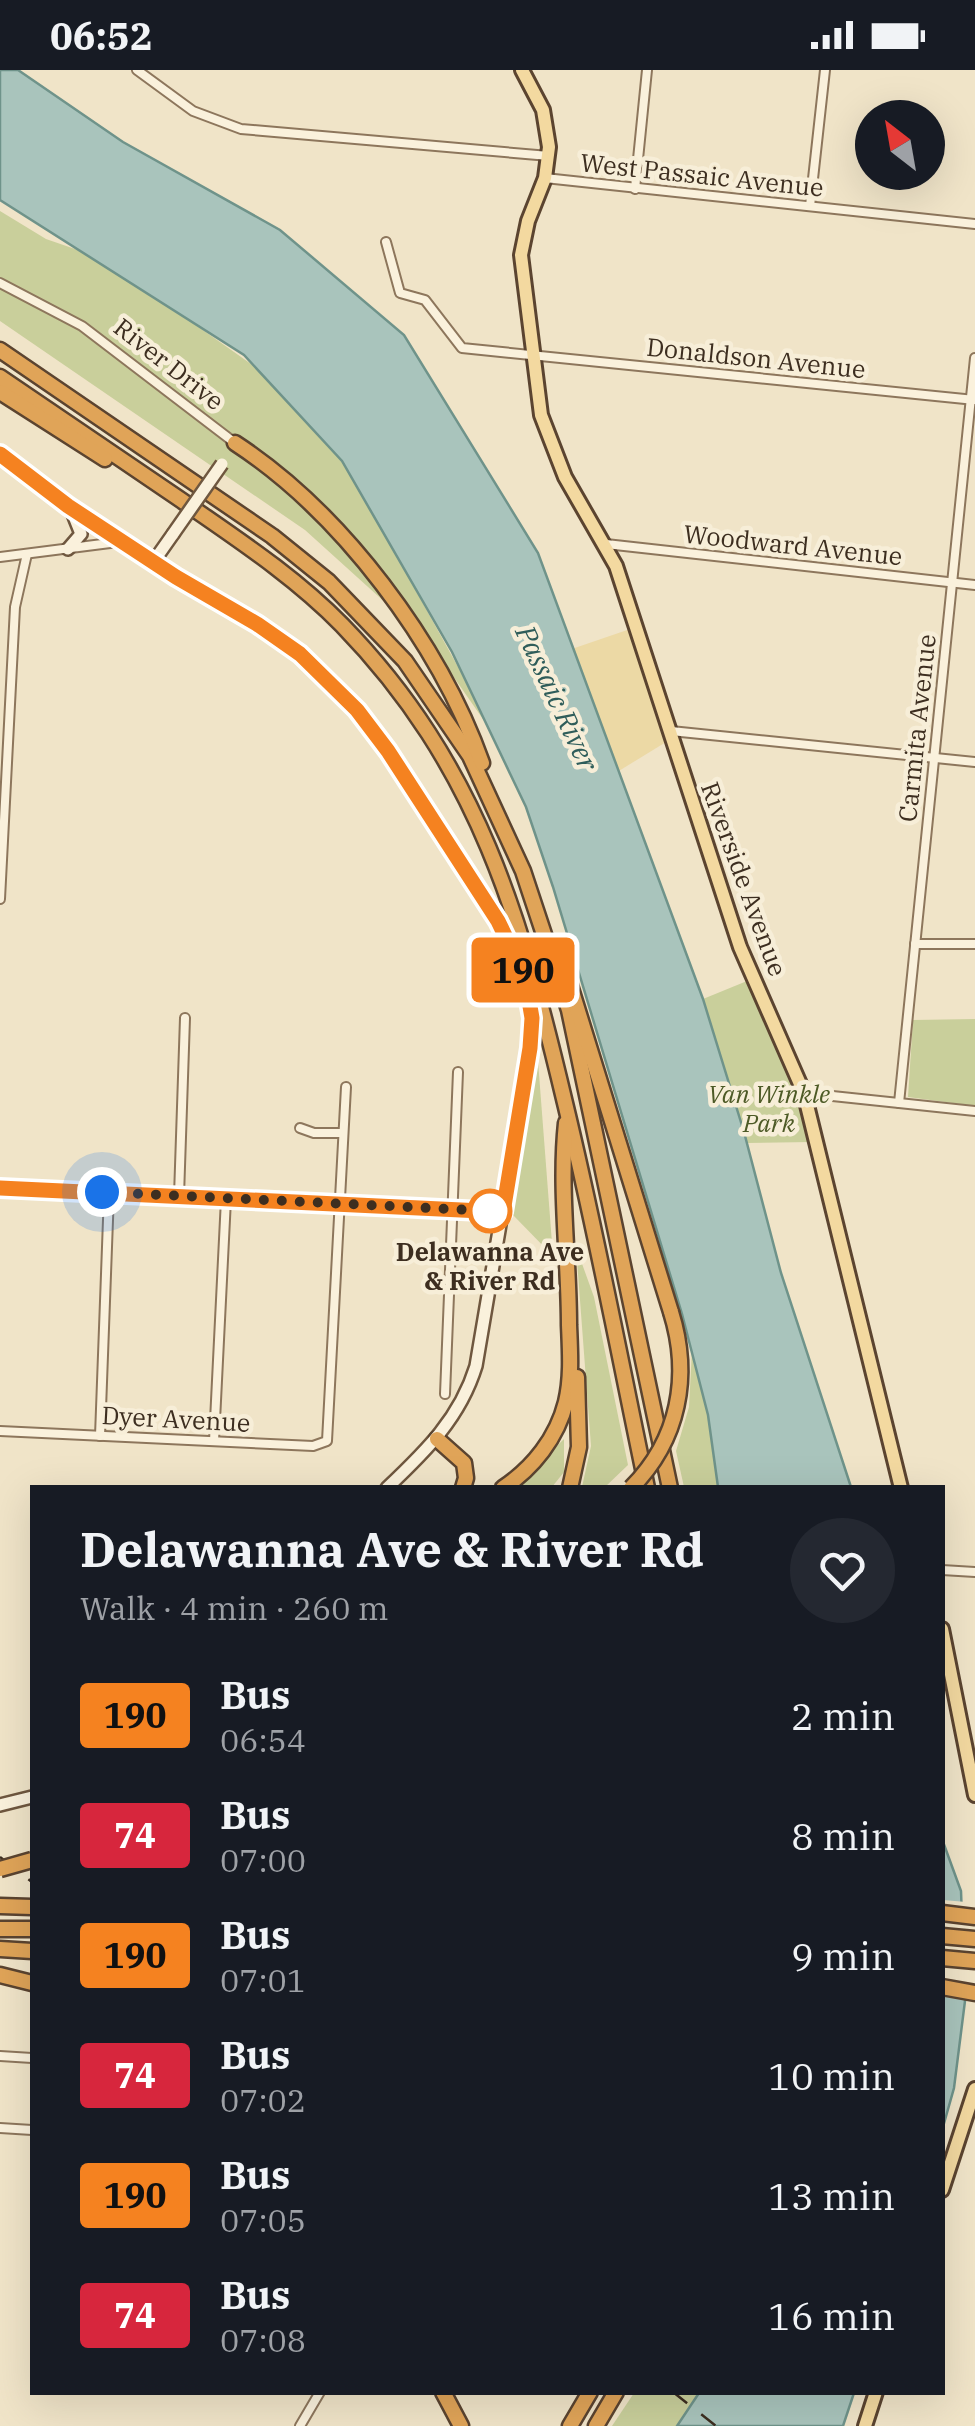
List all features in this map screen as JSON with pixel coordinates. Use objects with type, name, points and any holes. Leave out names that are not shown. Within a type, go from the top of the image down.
[{"type":"highway","points":[[0,350],[272,536],[355,606],[429,693],[470,756],[502,820]]},
{"type":"highway","points":[[0,377],[258,554],[326,610],[388,676],[431,736],[480,826],[532,966],[568,1113],[645,1485]]},
{"type":"highway","points":[[0,392],[96,454],[168,492]]},
{"type":"highway","points":[[235,443],[329,524],[395,604],[470,731],[529,888],[574,990],[678,1338],[681,1384],[667,1438],[654,1462],[634,1485]]},
{"type":"highway","points":[[529,888],[582,1064],[669,1485]]},
{"type":"highway","points":[[568,1113],[563,1154],[579,1438],[571,1485]]},
{"type":"highway","points":[[505,1485],[540,1454],[565,1407],[570,1381],[569,1282]]},
{"type":"highway","points":[[437,1440],[464,1463],[463,1485]]},
{"type":"highway","points":[[0,1869],[30,1861]]},
{"type":"highway","points":[[945,1913],[972,1916]]},
{"type":"highway","points":[[0,1929],[30,1929]]},
{"type":"highway","points":[[945,1936],[975,1939]]},
{"type":"highway","points":[[0,1949],[30,1950]]},
{"type":"highway","points":[[945,1958],[975,1961]]},
{"type":"highway","points":[[0,1976],[30,1983]]},
{"type":"highway","points":[[945,1984],[975,1983]]},
{"type":"highway","points":[[945,1985],[975,1993]]},
{"type":"highway","points":[[444,2395],[461,2426]]},
{"type":"highway","points":[[570,2426],[588,2395]]},
{"type":"highway","points":[[596,2426],[614,2395]]},
{"type":"main road","name":"Riverside Avenue","points":[[522,70],[543,110],[548,156],[521,256],[536,392],[548,437],[565,477],[606,544],[621,578],[740,947],[804,1093],[900,1485]]},
{"type":"main road","points":[[945,1644],[975,1795]]},
{"type":"main road","points":[[945,2181],[975,2089]]},
{"type":"main road","points":[[865,2426],[875,2395]]},
{"type":"street","name":"West Passaic Avenue","points":[[137,70],[206,118],[241,129],[548,156]]},
{"type":"street","points":[[634,189],[647,70]]},
{"type":"street","points":[[810,206],[825,70]]},
{"type":"street","name":"West Passaic Avenue","points":[[545,178],[975,224]]},
{"type":"street","name":"Donaldson Avenue","points":[[386,242],[400,293],[425,300],[462,348],[973,400]]},
{"type":"street","name":"River Drive","points":[[0,283],[82,326],[235,443],[154,561]]},
{"type":"street","name":"Carmita Avenue","points":[[899,1103],[975,358]]},
{"type":"street","points":[[0,454],[122,542],[279,638],[339,690],[388,751],[515,951],[527,984],[532,1025],[476,1366],[461,1403],[437,1440],[390,1485]]},
{"type":"street","points":[[68,506],[81,534],[68,548]]},
{"type":"street","points":[[0,557],[122,542]]},
{"type":"street","name":"Woodward Avenue","points":[[606,544],[975,585]]},
{"type":"street","points":[[0,899],[16,607],[27,554]]},
{"type":"street","points":[[668,731],[975,762]]},
{"type":"street","points":[[915,944],[975,944]]},
{"type":"street","points":[[179,1196],[184,1018]]},
{"type":"street","points":[[445,1394],[458,1072]]},
{"type":"street","points":[[338,1204],[346,1087]]},
{"type":"street","points":[[804,1093],[975,1111]]},
{"type":"street","points":[[300,1128],[314,1133],[341,1132]]},
{"type":"street","points":[[0,1188],[503,1212]]},
{"type":"street","points":[[100,1436],[110,1193]]},
{"type":"street","points":[[214,1441],[226,1199]]},
{"type":"street","name":"Dyer Avenue","points":[[0,1431],[214,1441],[328,1441],[338,1204]]},
{"type":"street","points":[[945,1570],[975,1572]]},
{"type":"street","points":[[0,1805],[30,1798]]},
{"type":"street","points":[[0,2056],[30,2058]]},
{"type":"street","points":[[0,2128],[30,2130]]},
{"type":"street","points":[[300,2426],[318,2395]]},
{"type":"green space","points":[[0,211],[46,239],[101,258],[251,364],[323,422],[501,745],[430,643],[305,530],[0,321]]},
{"type":"green space","name":"Van Winkle Park","points":[[747,981],[786,1063],[812,1142],[747,1143],[703,999]]},
{"type":"green space","points":[[975,1019],[975,1106],[908,1097],[913,1020]]},
{"type":"green space","points":[[538,1061],[553,1256],[513,1215]]},
{"type":"green space","points":[[576,1247],[594,1297],[628,1465],[607,1485],[582,1485],[591,1446]]},
{"type":"green space","points":[[692,1350],[708,1415],[718,1485],[684,1485],[676,1451],[689,1407]]},
{"type":"green space","points":[[564,1439],[564,1472],[554,1485],[517,1485]]},
{"type":"green space","points":[[633,2395],[698,2395],[677,2426],[612,2426]]},
{"type":"sand","points":[[636,627],[671,739],[609,777],[563,652]]},
{"type":"water","name":"Passaic River","points":[[0,70],[18,70],[123,142],[280,230],[404,335],[538,553],[703,999],[744,1132],[781,1273],[850,1485],[718,1485],[708,1415],[682,1314],[526,807],[452,652],[342,461],[244,355],[0,200]]},
{"type":"water","points":[[945,1847],[961,1891],[965,2001],[954,2088],[945,2120]]},
{"type":"water","points":[[698,2395],[853,2395],[843,2426],[677,2426]]},
{"type":"pier","points":[[945,1900],[966,1902],[970,1999],[945,1995]]},
{"type":"railway","points":[[0,1857],[30,1880]]},
{"type":"railway","points":[[677,2395],[716,2426]]},
{"type":"bus line","name":"190","points":[[0,454],[68,506],[279,638],[339,690],[388,751],[509,940],[525,977],[532,1018],[503,1212],[0,1188]]},
{"type":"place","name":"Delawanna Ave & River Rd","points":[[490,1211]]},
{"type":"route","points":[[102,1192],[490,1211]]}]
